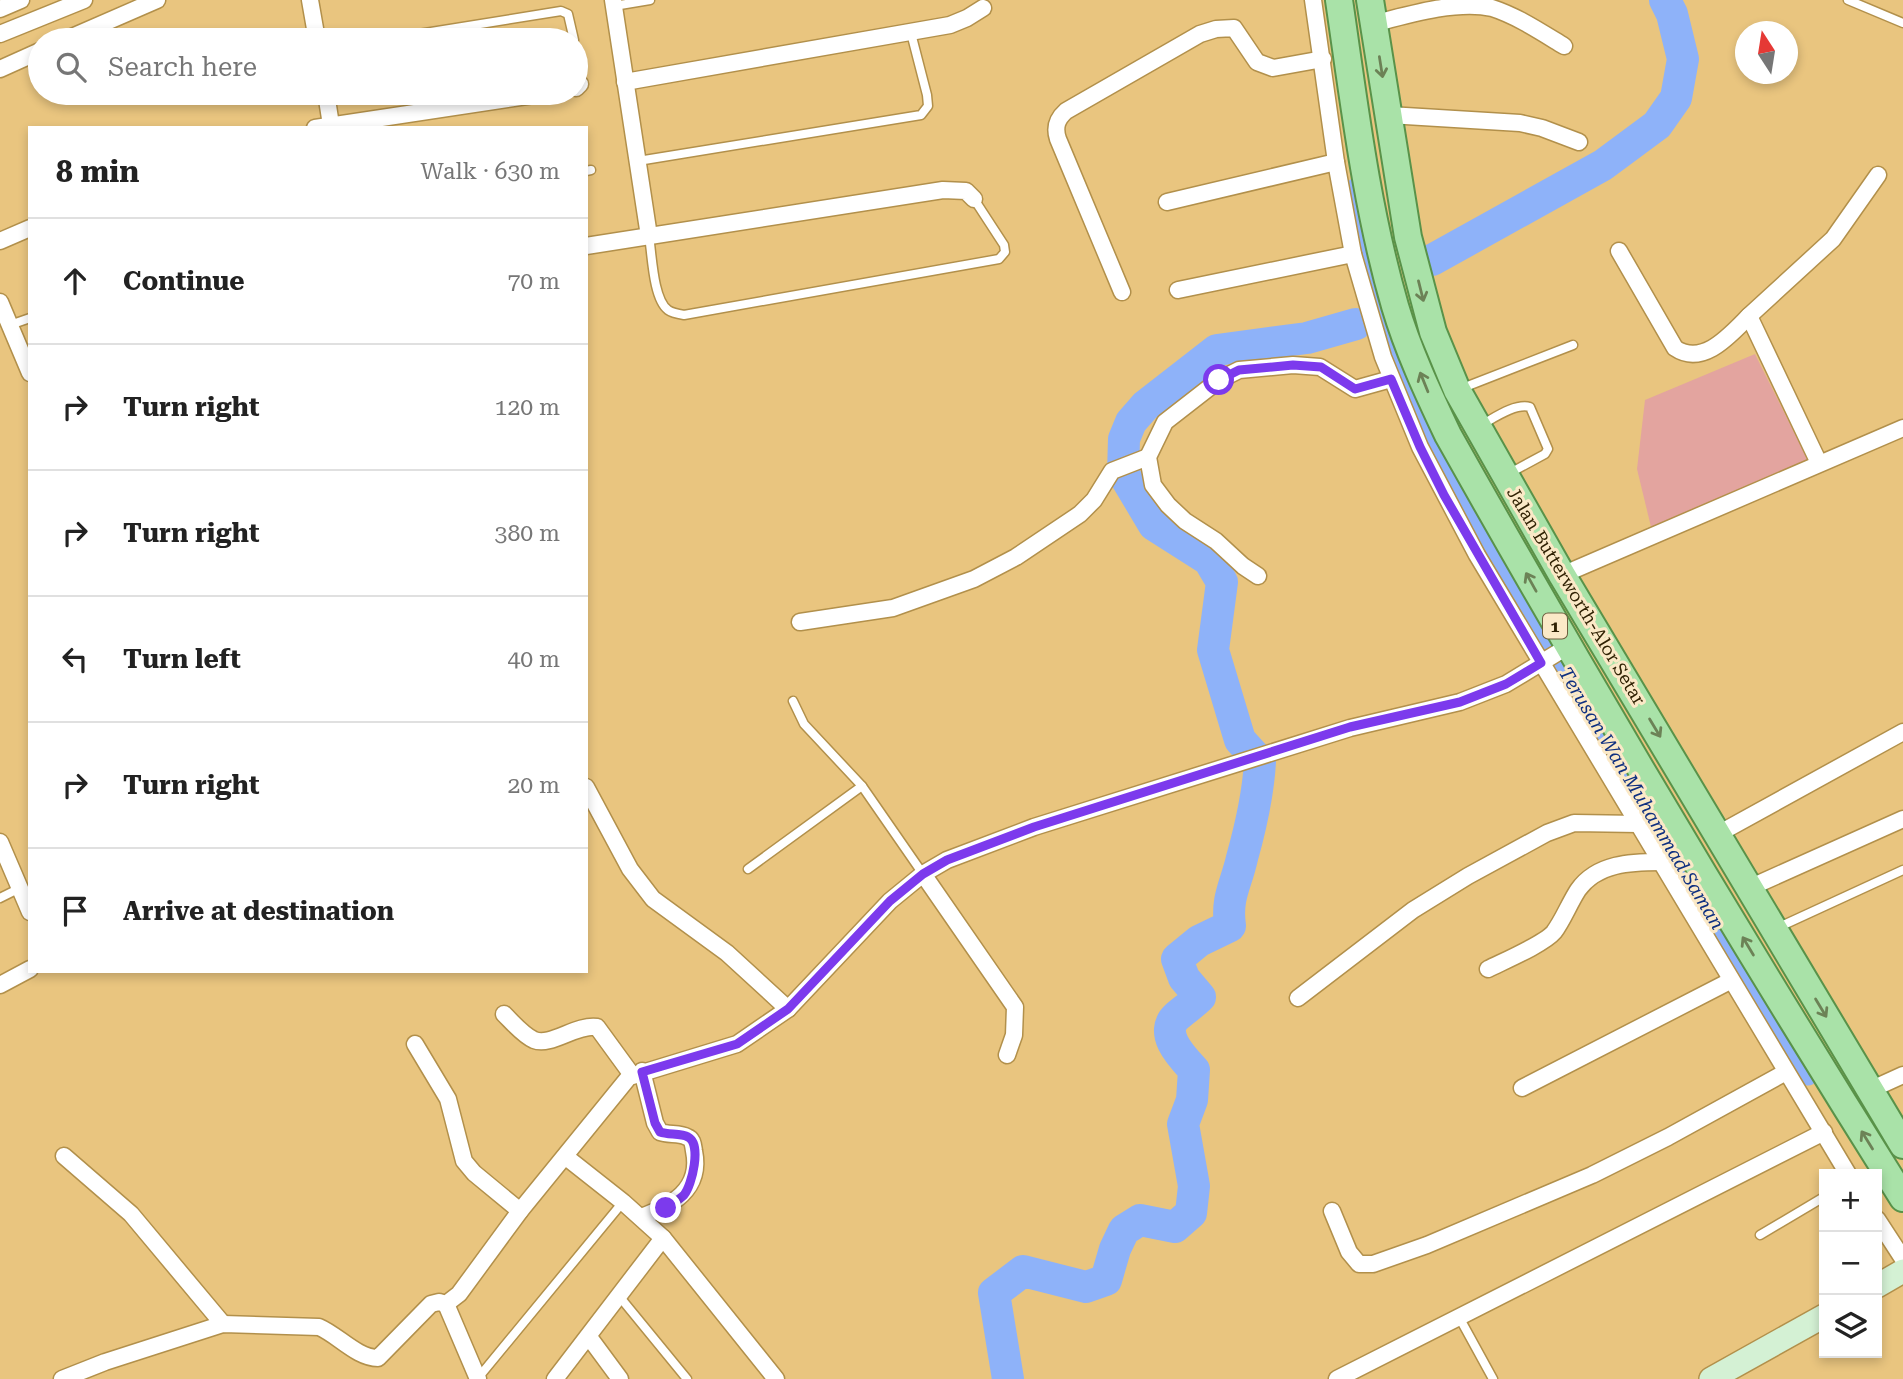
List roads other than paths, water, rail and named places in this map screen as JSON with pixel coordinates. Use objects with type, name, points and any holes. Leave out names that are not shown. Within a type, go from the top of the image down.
[{"type":"main road","name":"Jalan Butterworth-Alor Setar","points":[[1339,0],[1366,180],[1381,251],[1407,338],[1448,435],[1567,646],[1826,1077],[1903,1198]]},
{"type":"main road","name":"Jalan Butterworth-Alor Setar","points":[[1372,12],[1408,237],[1433,332],[1457,390],[1562,575],[1903,1145]]},
{"type":"street","points":[[0,9],[21,0]]},
{"type":"street","points":[[0,34],[83,0]]},
{"type":"street","points":[[93,28],[157,0]]},
{"type":"street","points":[[310,0],[315,28]]},
{"type":"street","points":[[1313,0],[1336,162],[1353,254],[1366,304],[1391,379],[1420,447],[1444,495],[1541,663],[1845,1169]]},
{"type":"street","points":[[613,3],[649,236]]},
{"type":"street","points":[[625,82],[950,25],[988,4]]},
{"type":"street","points":[[1372,12],[1433,9],[1466,4],[1490,7],[1564,46]]},
{"type":"street","points":[[1122,292],[1058,139],[1056,126],[1059,118],[1066,111],[1200,34],[1216,29],[1234,28],[1257,62],[1272,68],[1323,59]]},
{"type":"street","points":[[0,69],[28,56]]},
{"type":"street","points":[[325,105],[323,126],[466,105]]},
{"type":"street","points":[[1388,115],[1520,123],[1579,142]]},
{"type":"street","points":[[1167,202],[1336,162]]},
{"type":"street","points":[[1619,251],[1675,348],[1685,355],[1694,354],[1720,344],[1833,239],[1878,175]]},
{"type":"street","points":[[588,246],[943,190],[966,191],[974,199]]},
{"type":"street","points":[[0,241],[28,229]]},
{"type":"street","points":[[1178,290],[1353,254]]},
{"type":"street","points":[[0,302],[28,368]]},
{"type":"street","points":[[1749,316],[1819,463]]},
{"type":"street","points":[[800,622],[893,608],[974,579],[1016,557],[1080,514],[1094,500],[1112,471],[1146,458],[1165,422],[1219,380],[1239,370],[1293,365],[1321,367],[1355,389],[1391,379]]},
{"type":"street","points":[[1562,575],[1903,428]]},
{"type":"street","points":[[1146,458],[1153,485],[1168,505],[1258,576]]},
{"type":"street","points":[[446,1304],[459,1294],[520,1210],[637,1073],[737,1044],[788,1009],[890,901],[923,874],[947,860],[1034,827],[1350,727],[1460,702],[1506,684],[1567,646]]},
{"type":"street","points":[[1718,834],[1903,732]]},
{"type":"street","points":[[588,792],[630,869],[653,899],[727,953],[788,1009]]},
{"type":"street","points":[[1749,888],[1903,819]]},
{"type":"street","points":[[1298,998],[1413,910],[1547,833],[1574,823],[1639,824]]},
{"type":"street","points":[[0,842],[28,907]]},
{"type":"street","points":[[1488,969],[1553,934],[1580,888],[1590,877],[1631,862],[1661,862]]},
{"type":"street","points":[[923,874],[1015,1007],[1014,1035],[1007,1055]]},
{"type":"street","points":[[0,985],[28,970]]},
{"type":"street","points":[[1522,1088],[1730,981]]},
{"type":"street","points":[[504,1014],[537,1041],[550,1040],[579,1028],[597,1027],[637,1073],[660,1132],[686,1136],[691,1140],[695,1155],[693,1174],[684,1195],[666,1208],[640,1217]]},
{"type":"street","points":[[415,1044],[448,1099],[458,1147],[464,1161],[474,1173],[520,1210]]},
{"type":"street","points":[[1332,1211],[1349,1252],[1359,1264],[1373,1264],[1427,1245],[1592,1175],[1786,1072]]},
{"type":"street","points":[[1870,1090],[1903,1075]]},
{"type":"street","points":[[1799,1094],[1826,1077]]},
{"type":"street","points":[[1337,1379],[1824,1132]]},
{"type":"street","points":[[64,1156],[131,1214],[223,1324]]},
{"type":"street","points":[[566,1157],[663,1238],[776,1379]]},
{"type":"street","points":[[1882,1227],[1903,1259]]},
{"type":"street","points":[[555,1379],[663,1238]]},
{"type":"street","points":[[1882,1283],[1903,1271]]},
{"type":"street","points":[[62,1379],[105,1362],[223,1324],[319,1327],[363,1354],[378,1358],[431,1304],[446,1304]]},
{"type":"street","points":[[446,1304],[478,1378]]},
{"type":"street","points":[[1711,1379],[1819,1319]]},
{"type":"street","points":[[589,1337],[620,1379]]},
{"type":"lane","points":[[613,3],[650,0]]},
{"type":"lane","points":[[1848,0],[1903,23]]},
{"type":"lane","points":[[458,28],[561,12],[568,14],[571,28]]},
{"type":"lane","points":[[638,161],[922,115],[928,106],[927,95],[911,33]]},
{"type":"lane","points":[[649,236],[657,291],[663,306],[670,312],[684,315],[999,259],[1006,252],[1004,245],[974,199]]},
{"type":"lane","points":[[10,326],[28,319]]},
{"type":"lane","points":[[1457,390],[1573,345]]},
{"type":"lane","points":[[1478,426],[1517,407],[1530,407],[1548,449],[1545,454],[1505,476]]},
{"type":"lane","points":[[793,701],[804,724],[862,786],[923,874]]},
{"type":"lane","points":[[748,869],[862,786]]},
{"type":"lane","points":[[1773,930],[1903,870]]},
{"type":"lane","points":[[0,898],[20,888]]},
{"type":"lane","points":[[1760,1235],[1819,1200]]},
{"type":"lane","points":[[478,1378],[623,1202]]},
{"type":"lane","points":[[620,1296],[687,1379]]},
{"type":"lane","points":[[1459,1317],[1493,1379]]},
{"type":"waterway","points":[[1432,260],[1603,165],[1657,125],[1676,98],[1683,59],[1672,14],[1665,0]]},
{"type":"waterway","name":"Terusan Wan Muhammad Saman","points":[[1355,188],[1377,290],[1387,323],[1436,453],[1808,1076]]},
{"type":"waterway","points":[[1008,1379],[994,1293],[1023,1271],[1086,1287],[1106,1280],[1124,1230],[1140,1220],[1175,1227],[1191,1213],[1194,1186],[1183,1124],[1192,1100],[1194,1070],[1174,1044],[1170,1030],[1177,1016],[1200,997],[1184,978],[1177,959],[1199,941],[1230,926],[1230,899],[1258,786],[1260,762],[1240,740],[1213,650],[1222,582],[1209,560],[1154,525],[1123,473],[1124,439],[1131,422],[1145,406],[1217,350],[1307,338],[1356,324]]}]
